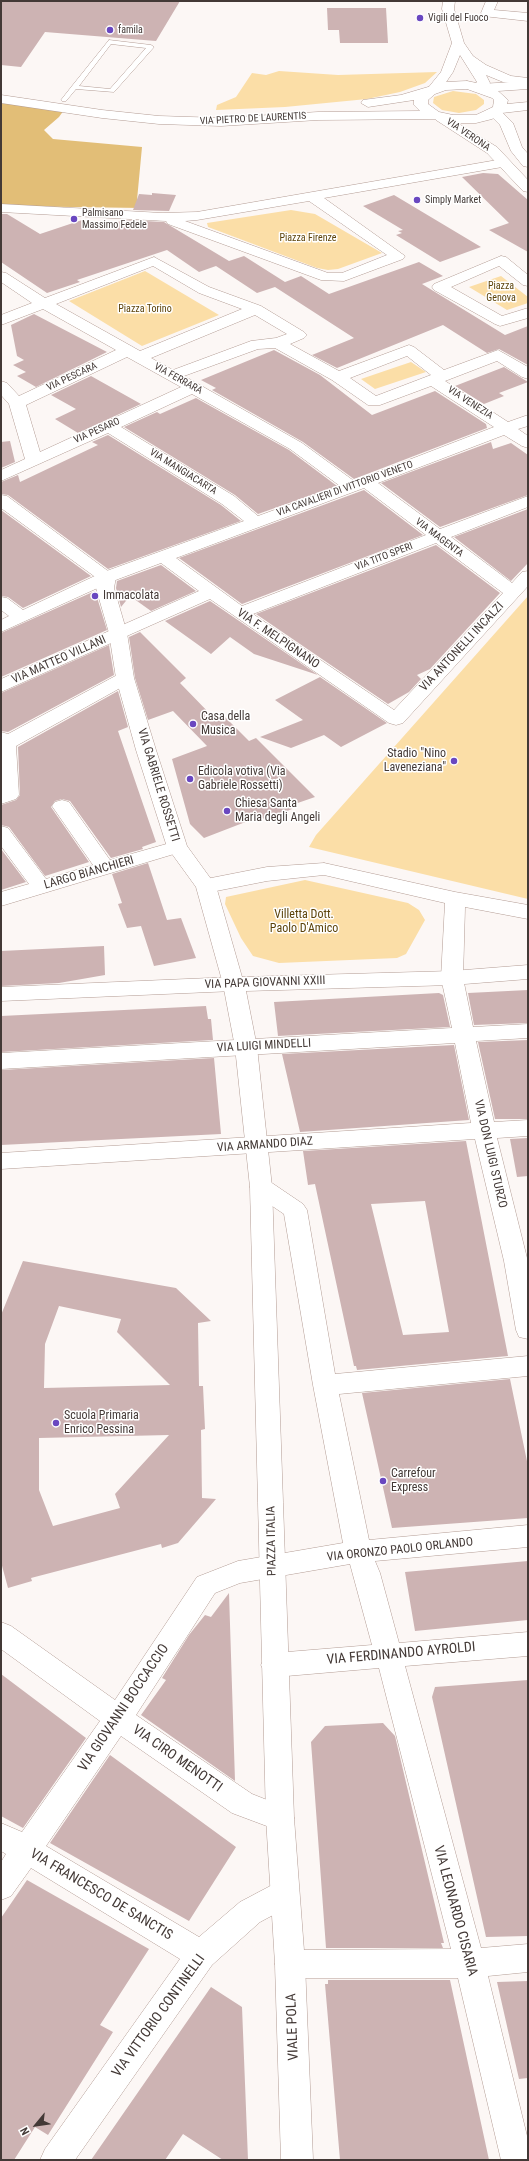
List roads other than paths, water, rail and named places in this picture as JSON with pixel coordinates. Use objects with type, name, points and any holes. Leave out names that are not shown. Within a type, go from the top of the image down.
[{"type":"street","points":[[449,1],[448,9],[462,48],[484,83],[480,88],[497,95],[501,100],[502,105],[497,111],[506,123],[516,148],[528,163]]},
{"type":"street","points":[[492,1],[487,13],[528,17]]},
{"type":"street","points":[[462,48],[481,68],[508,78],[528,82]]},
{"type":"street","points":[[430,91],[447,72],[462,48]]},
{"type":"street","name":"VIA PIETRO DE LAURENTIS","points":[[1,90],[114,108],[213,114],[354,104],[401,99],[456,85],[480,88],[528,85]]},
{"type":"street","name":"VIA VERONA","points":[[430,91],[421,99],[421,104],[426,110],[492,150],[528,188]]},
{"type":"street","name":"VIA PIETRO DE LAURENTIS","points":[[1,99],[102,114],[182,121],[221,122],[318,116],[438,116],[471,119],[497,111],[528,106]]},
{"type":"street","points":[[1,208],[162,217],[197,216],[503,163]]},
{"type":"street","points":[[162,217],[326,277],[344,277],[398,256],[311,196]]},
{"type":"street","points":[[528,282],[501,260],[439,287],[500,321],[528,313]]},
{"type":"street","points":[[1,320],[154,261],[204,290],[256,309],[299,335],[278,343],[256,344],[174,376]]},
{"type":"street","name":"VIA FERRARA","points":[[1,276],[43,303],[194,387],[296,446],[359,485]]},
{"type":"street","points":[[133,354],[256,309]]},
{"type":"street","points":[[278,343],[338,377],[374,402],[498,355],[528,374]]},
{"type":"street","name":"VIA VENEZIA","points":[[338,377],[409,350],[437,378],[528,443]]},
{"type":"street","name":"VIA PESCARA","points":[[18,403],[133,354]]},
{"type":"street","points":[[1,386],[18,403],[34,460]]},
{"type":"street","name":"VIA PESARO","points":[[1,476],[194,387]]},
{"type":"street","name":"VIA CAVALIERI DI VITTORIO VENETO","points":[[1,627],[107,577],[359,485],[506,427],[528,420]]},
{"type":"street","name":"VIA MANGIACARTA","points":[[109,426],[228,500],[255,522]]},
{"type":"street","name":"VIA MAGENTA","points":[[359,485],[437,536],[513,592]]},
{"type":"street","points":[[1,500],[107,577]]},
{"type":"street","name":"VIA TITO SPERI","points":[[240,613],[528,501]]},
{"type":"street","name":"VIA F. MELPIGNANO","points":[[162,556],[240,613],[396,719]]},
{"type":"street","name":"VIA ANTONELLI INCALZI","points":[[396,719],[528,576]]},
{"type":"street","name":"VIA GABRIELE ROSSETTI","points":[[107,577],[105,588],[118,633],[125,678],[177,847],[206,886],[234,984]]},
{"type":"street","name":"VIA MATTEO VILLANI","points":[[1,686],[211,592]]},
{"type":"street","points":[[1,602],[22,617]]},
{"type":"street","points":[[1,798],[9,795],[2,742],[125,678]]},
{"type":"street","points":[[62,806],[104,868]]},
{"type":"street","points":[[1,832],[41,886]]},
{"type":"street","name":"LARGO BIANCHIERI","points":[[1,899],[177,847]]},
{"type":"street","points":[[206,886],[267,874],[324,869],[455,899],[528,912]]},
{"type":"street","name":"VIA DON LUIGI STURZO","points":[[455,899],[452,978],[484,1130],[522,1261],[528,1330]]},
{"type":"street","name":"VIA PAPA GIOVANNI XXIII","points":[[1,994],[234,984],[452,978],[528,972]]},
{"type":"street","name":"PIAZZA ITALIA","points":[[234,984],[246,1047],[261,1187],[263,1303],[272,1511],[275,1665],[284,1894]]},
{"type":"street","name":"VIA LUIGI MINDELLI","points":[[1,1061],[528,1031]]},
{"type":"street","name":"VIA ARMANDO DIAZ","points":[[1,1161],[528,1128]]},
{"type":"street","points":[[261,1187],[295,1210],[325,1385],[358,1552],[367,1573],[388,1659]]},
{"type":"street","points":[[325,1385],[528,1366]]},
{"type":"street","name":"VIA ORONZO PAOLO ORLANDO","points":[[272,1567],[358,1552],[528,1536]]},
{"type":"street","name":"VIA GIOVANNI BOCCACCIO","points":[[1,1886],[118,1718],[206,1584],[238,1572],[272,1567]]},
{"type":"street","name":"VIA CIRO MENOTTI","points":[[1,1634],[118,1718],[242,1804],[280,1818]]},
{"type":"street","name":"VIA FERDINANDO AYROLDI","points":[[275,1665],[388,1659],[528,1644]]},
{"type":"street","name":"VIA LEONARDO CISARIA","points":[[388,1659],[470,1963],[517,2160]]},
{"type":"street","name":"VIA FRANCESCO DE SANCTIS","points":[[1,1836],[27,1850],[201,1955]]},
{"type":"street","name":"VIA VITTORIO CONTINELLI","points":[[56,2160],[201,1955],[250,1912],[284,1894]]},
{"type":"street","name":"VIALE POLA","points":[[284,1894],[290,1964],[297,2160]]},
{"type":"street","points":[[290,1964],[470,1963],[528,1958]]},
{"type":"lane","points":[[64,100],[74,87],[109,42],[151,47],[112,91],[74,87]]},
{"type":"place","name":"Vigili del Fuoco","points":[[420,18]]},
{"type":"place","name":"famila","points":[[110,30]]},
{"type":"place","name":"Simply Market","points":[[417,200]]},
{"type":"place","name":"Palmisano Massimo Fedele","points":[[74,219]]},
{"type":"place","name":"Immacolata","points":[[95,596]]},
{"type":"place","name":"Casa della Musica","points":[[193,724]]},
{"type":"place","name":"Stadio \"Nino Laveneziana\"","points":[[454,761]]},
{"type":"place","name":"Edicola votiva (Via Gabriele Rossetti)","points":[[190,779]]},
{"type":"place","name":"Chiesa Santa Maria degli Angeli","points":[[227,811]]},
{"type":"place","name":"Scuola Primaria Enrico Pessina","points":[[56,1423]]},
{"type":"place","name":"Carrefour Express","points":[[383,1481]]},
{"type":"park label","name":"Piazza Firenze","points":[[308,238]]},
{"type":"park label","name":"Piazza Genova","points":[[501,292]]},
{"type":"park label","name":"Piazza Torino","points":[[145,309]]},
{"type":"park label","name":"Villetta Dott. Paolo D'Amico","points":[[304,922]]}]
